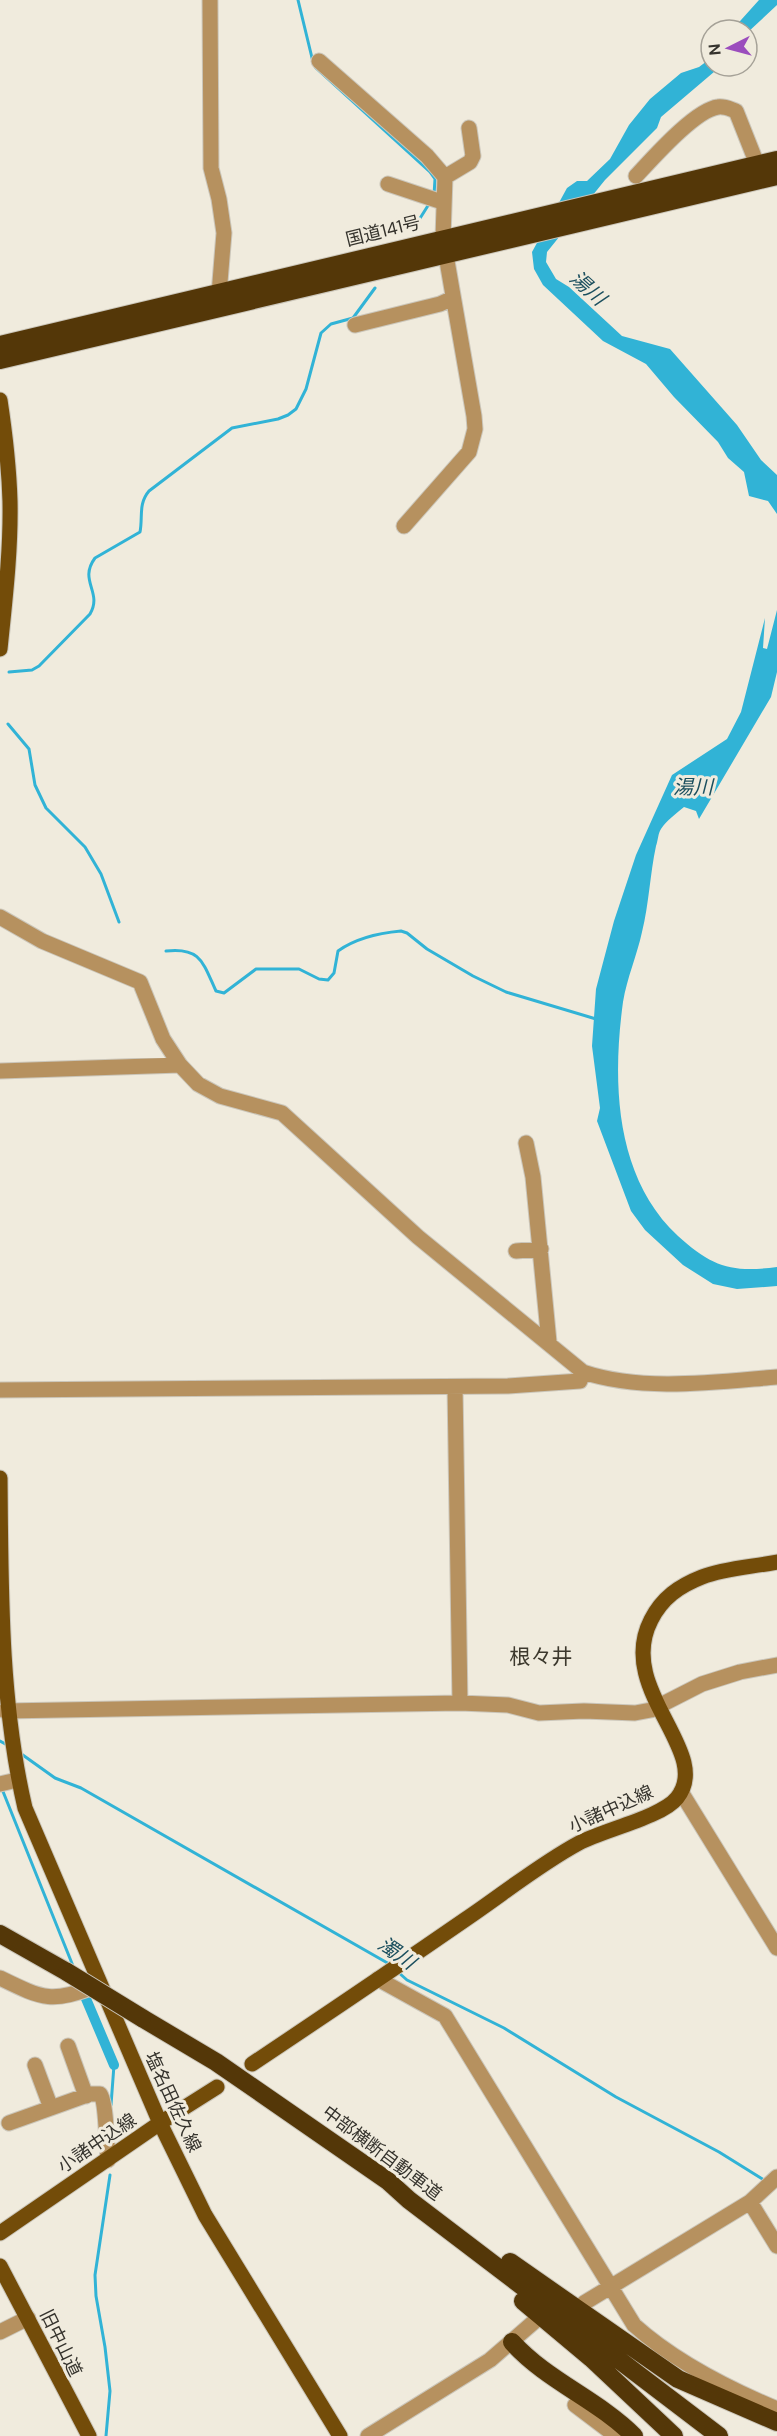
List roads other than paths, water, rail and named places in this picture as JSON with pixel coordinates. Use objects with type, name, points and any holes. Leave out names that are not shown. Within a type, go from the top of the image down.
[{"type":"highway","name":"国道141号","points":[[620,206],[777,160]]},
{"type":"highway","name":"国道141号","points":[[0,345],[219,294],[620,206],[777,176]]},
{"type":"highway","name":"国道141号","points":[[0,360],[444,246]]},
{"type":"highway","name":"中部横断自動車道","points":[[0,1934],[216,2062],[388,2181],[409,2200],[719,2436]]},
{"type":"highway","points":[[388,2181],[678,2379],[777,2422]]},
{"type":"highway","points":[[409,2200],[475,2262],[591,2358],[674,2436]]},
{"type":"highway","points":[[512,2343],[540,2369],[605,2411],[634,2436]]},
{"type":"main road","points":[[0,400],[10,513],[7,583],[0,649]]},
{"type":"main road","points":[[0,1478],[5,1711]]},
{"type":"main road","name":"小諸中込線","points":[[252,2064],[575,1845],[663,1808],[672,1802],[681,1792],[686,1773],[682,1753],[658,1707],[645,1674],[643,1647],[648,1626],[663,1601],[680,1587],[702,1577],[777,1562]]},
{"type":"main road","name":"塩名田佐久線","points":[[5,1711],[8,1737],[8,1778],[25,1808],[160,2123],[206,2215],[340,2436]]},
{"type":"main road","name":"小諸中込線","points":[[0,2233],[160,2123],[217,2087]]},
{"type":"main road","name":"旧中山道","points":[[2,2274],[28,2318],[89,2436]]},
{"type":"street","points":[[210,0],[211,168],[219,199],[224,234],[219,294]]},
{"type":"street","points":[[319,61],[427,156],[445,177]]},
{"type":"street","points":[[636,176],[668,141],[705,113],[720,106],[736,111],[756,165]]},
{"type":"street","points":[[404,526],[469,452],[473,440],[474,416],[436,200],[445,177],[470,162],[473,156],[469,128]]},
{"type":"street","points":[[388,184],[436,200]]},
{"type":"street","points":[[355,325],[440,304],[453,298]]},
{"type":"street","points":[[0,917],[42,941],[140,982],[163,1039],[180,1065],[210,1092],[282,1113],[418,1237],[584,1372],[596,1376],[653,1383],[691,1383],[777,1377]]},
{"type":"street","points":[[0,1071],[180,1065]]},
{"type":"street","points":[[526,1143],[533,1177],[549,1342]]},
{"type":"street","points":[[516,1251],[541,1249]]},
{"type":"street","points":[[0,1390],[508,1386],[580,1381],[584,1372]]},
{"type":"street","points":[[455,1387],[460,1703]]},
{"type":"street","points":[[5,1711],[460,1703],[508,1705],[539,1713],[584,1711],[635,1713],[658,1707],[702,1684],[740,1672],[777,1665]]},
{"type":"street","points":[[681,1792],[777,1948]]},
{"type":"street","points":[[382,1976],[445,2016],[634,2325],[647,2337],[724,2385],[777,2409]]},
{"type":"street","points":[[0,1978],[33,1994],[48,1998],[60,1998],[99,1984]]},
{"type":"street","points":[[68,2046],[86,2096]]},
{"type":"street","points":[[35,2065],[51,2108]]},
{"type":"street","points":[[9,2123],[86,2096],[100,2094],[104,2098],[108,2160]]},
{"type":"street","points":[[580,2300],[610,2287],[750,2202],[777,2177]]},
{"type":"street","points":[[750,2202],[777,2246]]},
{"type":"street","points":[[0,2332],[28,2318]]},
{"type":"street","points":[[368,2436],[490,2360],[539,2325]]},
{"type":"street","points":[[575,2405],[616,2436]]},
{"type":"water","points":[[759,0],[777,0],[777,5],[759,22],[759,18],[743,18]]},
{"type":"water","name":"湯川","points":[[699,67],[699,78],[707,78],[661,117],[657,128],[605,180],[547,252],[546,262],[556,279],[569,287],[622,336],[670,349],[737,425],[761,460],[777,475],[777,514],[768,501],[749,496],[744,472],[728,458],[718,442],[674,397],[646,364],[603,341],[543,285],[534,269],[532,252],[567,188],[577,181],[587,181],[610,159],[629,125],[650,99],[681,73]]},
{"type":"water","name":"湯川","points":[[777,610],[777,672],[771,697],[699,819],[696,811],[684,807],[666,823],[659,833],[640,941],[623,1002],[618,1064],[623,1127],[630,1157],[641,1186],[657,1212],[678,1236],[712,1261],[735,1268],[777,1267],[777,1286],[737,1289],[713,1284],[683,1265],[645,1230],[631,1211],[597,1121],[600,1108],[592,1046],[596,989],[614,921],[636,855],[672,775],[727,739],[741,712],[765,618],[763,648],[767,649]]},
{"type":"waterway","points":[[298,0],[313,62]]},
{"type":"waterway","points":[[316,68],[430,172],[435,179],[434,195]]},
{"type":"waterway","points":[[412,231],[429,204]]},
{"type":"waterway","points":[[9,672],[32,670],[39,666],[90,614],[94,599],[89,580],[90,566],[95,558],[140,532],[142,506],[149,491],[232,428],[278,419],[296,409],[306,389],[321,333],[331,324],[353,318],[375,288]]},
{"type":"waterway","points":[[8,724],[29,749],[35,785],[46,808],[85,847],[101,874],[119,922]]},
{"type":"waterway","points":[[166,951],[178,950],[194,955],[204,965],[216,991],[224,993],[256,969],[299,969],[319,979],[328,980],[334,973],[338,951],[368,937],[401,931],[473,976],[506,992],[596,1019]]},
{"type":"waterway","name":"濁川","points":[[0,1741],[9,1746]]},
{"type":"waterway","name":"濁川","points":[[20,1753],[55,1778],[81,1788],[391,1965]]},
{"type":"waterway","points":[[2,1789],[73,1966]]},
{"type":"waterway","name":"濁川","points":[[398,1972],[407,1980],[504,2028],[616,2097],[719,2152],[764,2180]]},
{"type":"waterway","points":[[84,1994],[114,2065]]},
{"type":"waterway","points":[[111,2105],[114,2065]]},
{"type":"waterway","points":[[106,2436],[110,2391],[95,2275],[110,2175]]},
{"type":"district","name":"根々井","points":[[541,1657]]}]
